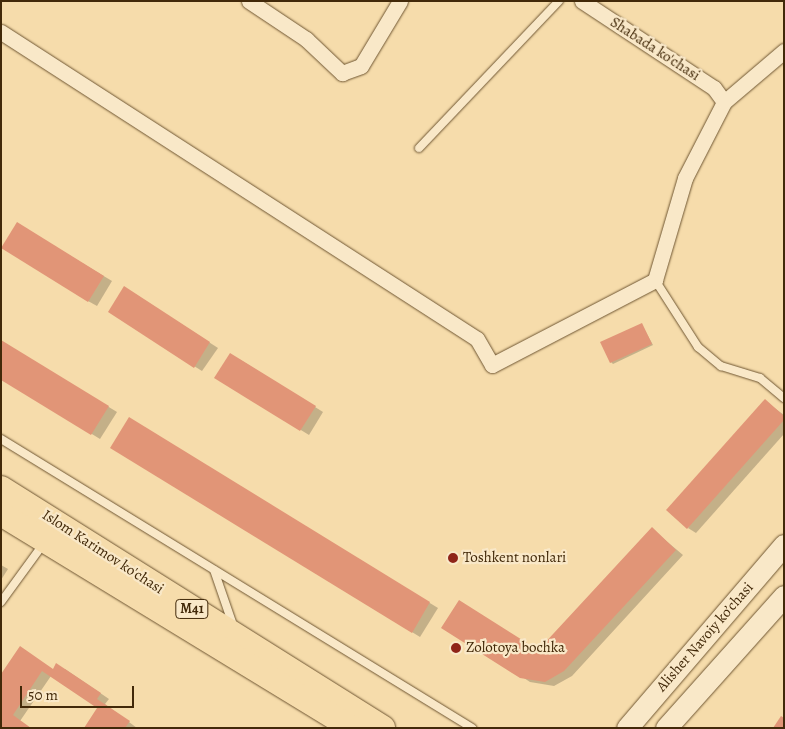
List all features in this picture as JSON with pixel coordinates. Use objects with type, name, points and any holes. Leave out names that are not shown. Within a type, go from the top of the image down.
[{"type":"main road","name":"Islom Karimov ko'chasi","points":[[1,488],[383,728]]},
{"type":"main road","name":"Islom Karimov ko'chasi","points":[[1,514],[351,728]]},
{"type":"main road","name":"Alisher Navoiy ko’chasi","points":[[627,728],[784,545]]},
{"type":"main road","name":"Alisher Navoiy ko’chasi","points":[[666,728],[784,596]]},
{"type":"street","points":[[249,1],[306,39],[342,73],[361,66],[400,1]]},
{"type":"street","name":"Shabada ko'chasi","points":[[582,1],[714,88],[724,102]]},
{"type":"street","points":[[1,32],[477,339],[492,365],[656,280],[685,178],[724,102],[784,51]]},
{"type":"lane","points":[[420,148],[559,1]]},
{"type":"lane","points":[[656,280],[698,347],[721,366],[760,378],[784,398]]},
{"type":"lane","points":[[1,439],[472,728]]},
{"type":"lane","points":[[1,602],[46,541]]},
{"type":"lane","points":[[214,570],[237,637]]},
{"type":"building","points":[[17,222],[104,276],[88,302],[1,248]]},
{"type":"building","points":[[124,286],[210,342],[194,368],[108,312]]},
{"type":"building","points":[[642,323],[652,344],[610,363],[600,342]]},
{"type":"building","points":[[1,340],[109,406],[91,435],[1,380]]},
{"type":"building","points":[[230,353],[316,406],[300,431],[214,378]]},
{"type":"building","points":[[765,399],[784,416],[784,420],[687,529],[666,510]]},
{"type":"building","points":[[129,417],[430,602],[412,633],[110,448]]},
{"type":"building","points":[[652,527],[676,550],[564,671],[545,682],[520,678],[441,628],[459,600],[535,648],[541,647]]},
{"type":"building","points":[[20,646],[53,669],[56,663],[101,693],[97,699],[130,721],[125,728],[84,728],[97,708],[42,671],[13,715],[31,728],[1,727],[1,674]]},
{"type":"building","points":[[781,716],[784,718],[784,728],[773,728]]},
{"type":"place","name":"Toshkent nonlari","points":[[453,558]]},
{"type":"place","name":"Zolotoya bochka","points":[[456,648]]}]
